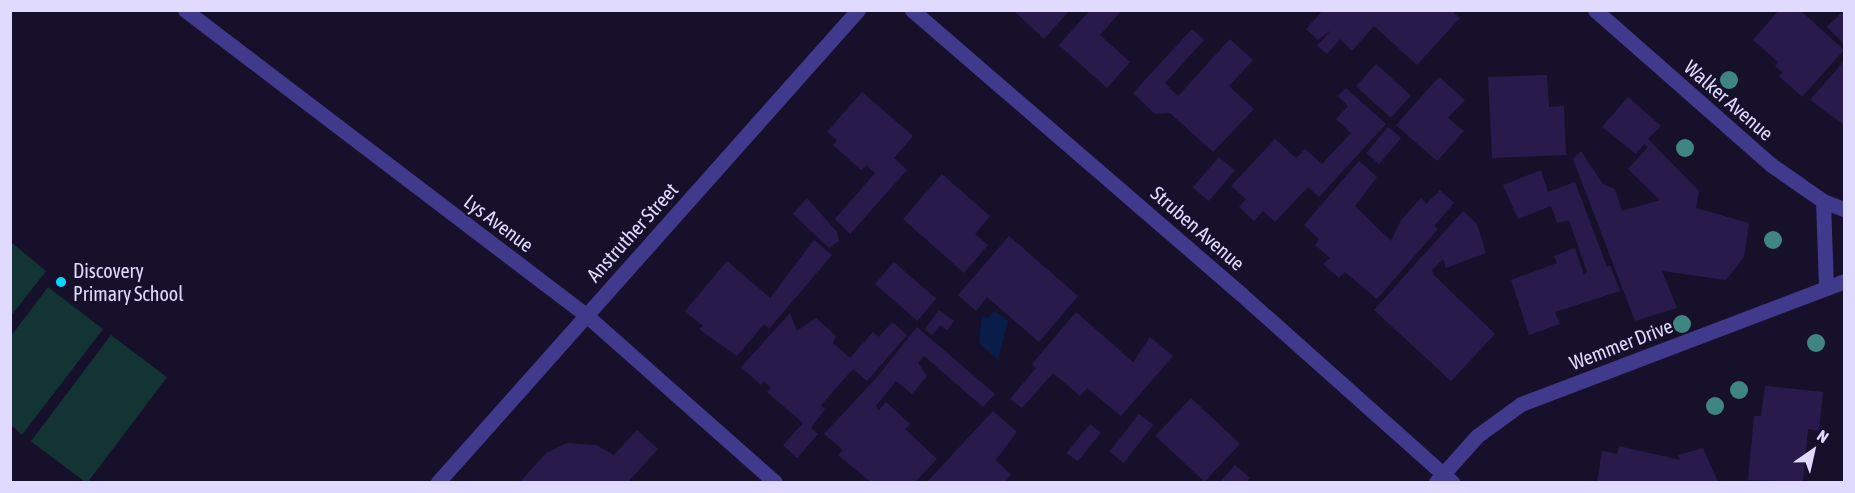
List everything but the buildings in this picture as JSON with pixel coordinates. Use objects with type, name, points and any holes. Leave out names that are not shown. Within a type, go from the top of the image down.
[{"type":"street","name":"Lys Avenue","points":[[185,10],[586,315],[775,483]]},
{"type":"street","name":"Anstruther Street","points":[[438,483],[858,10]]},
{"type":"street","name":"Struben Avenue","points":[[912,10],[1241,294],[1443,480]]},
{"type":"street","name":"Walker Avenue","points":[[1595,10],[1770,164],[1823,201],[1845,209]]},
{"type":"street","points":[[1823,201],[1826,288]]},
{"type":"street","name":"Wemmer Drive","points":[[1443,480],[1477,436],[1521,404],[1845,281]]},
{"type":"green space","points":[[10,242],[46,271],[11,316]]},
{"type":"green space","points":[[48,287],[103,329],[22,435],[11,425],[11,336]]},
{"type":"green space","points":[[111,335],[167,377],[88,482],[31,441]]},
{"type":"water","points":[[994,311],[1008,321],[998,360],[979,343],[982,316],[989,318]]},
{"type":"place","name":"Discovery Primary School","points":[[61,282]]}]
